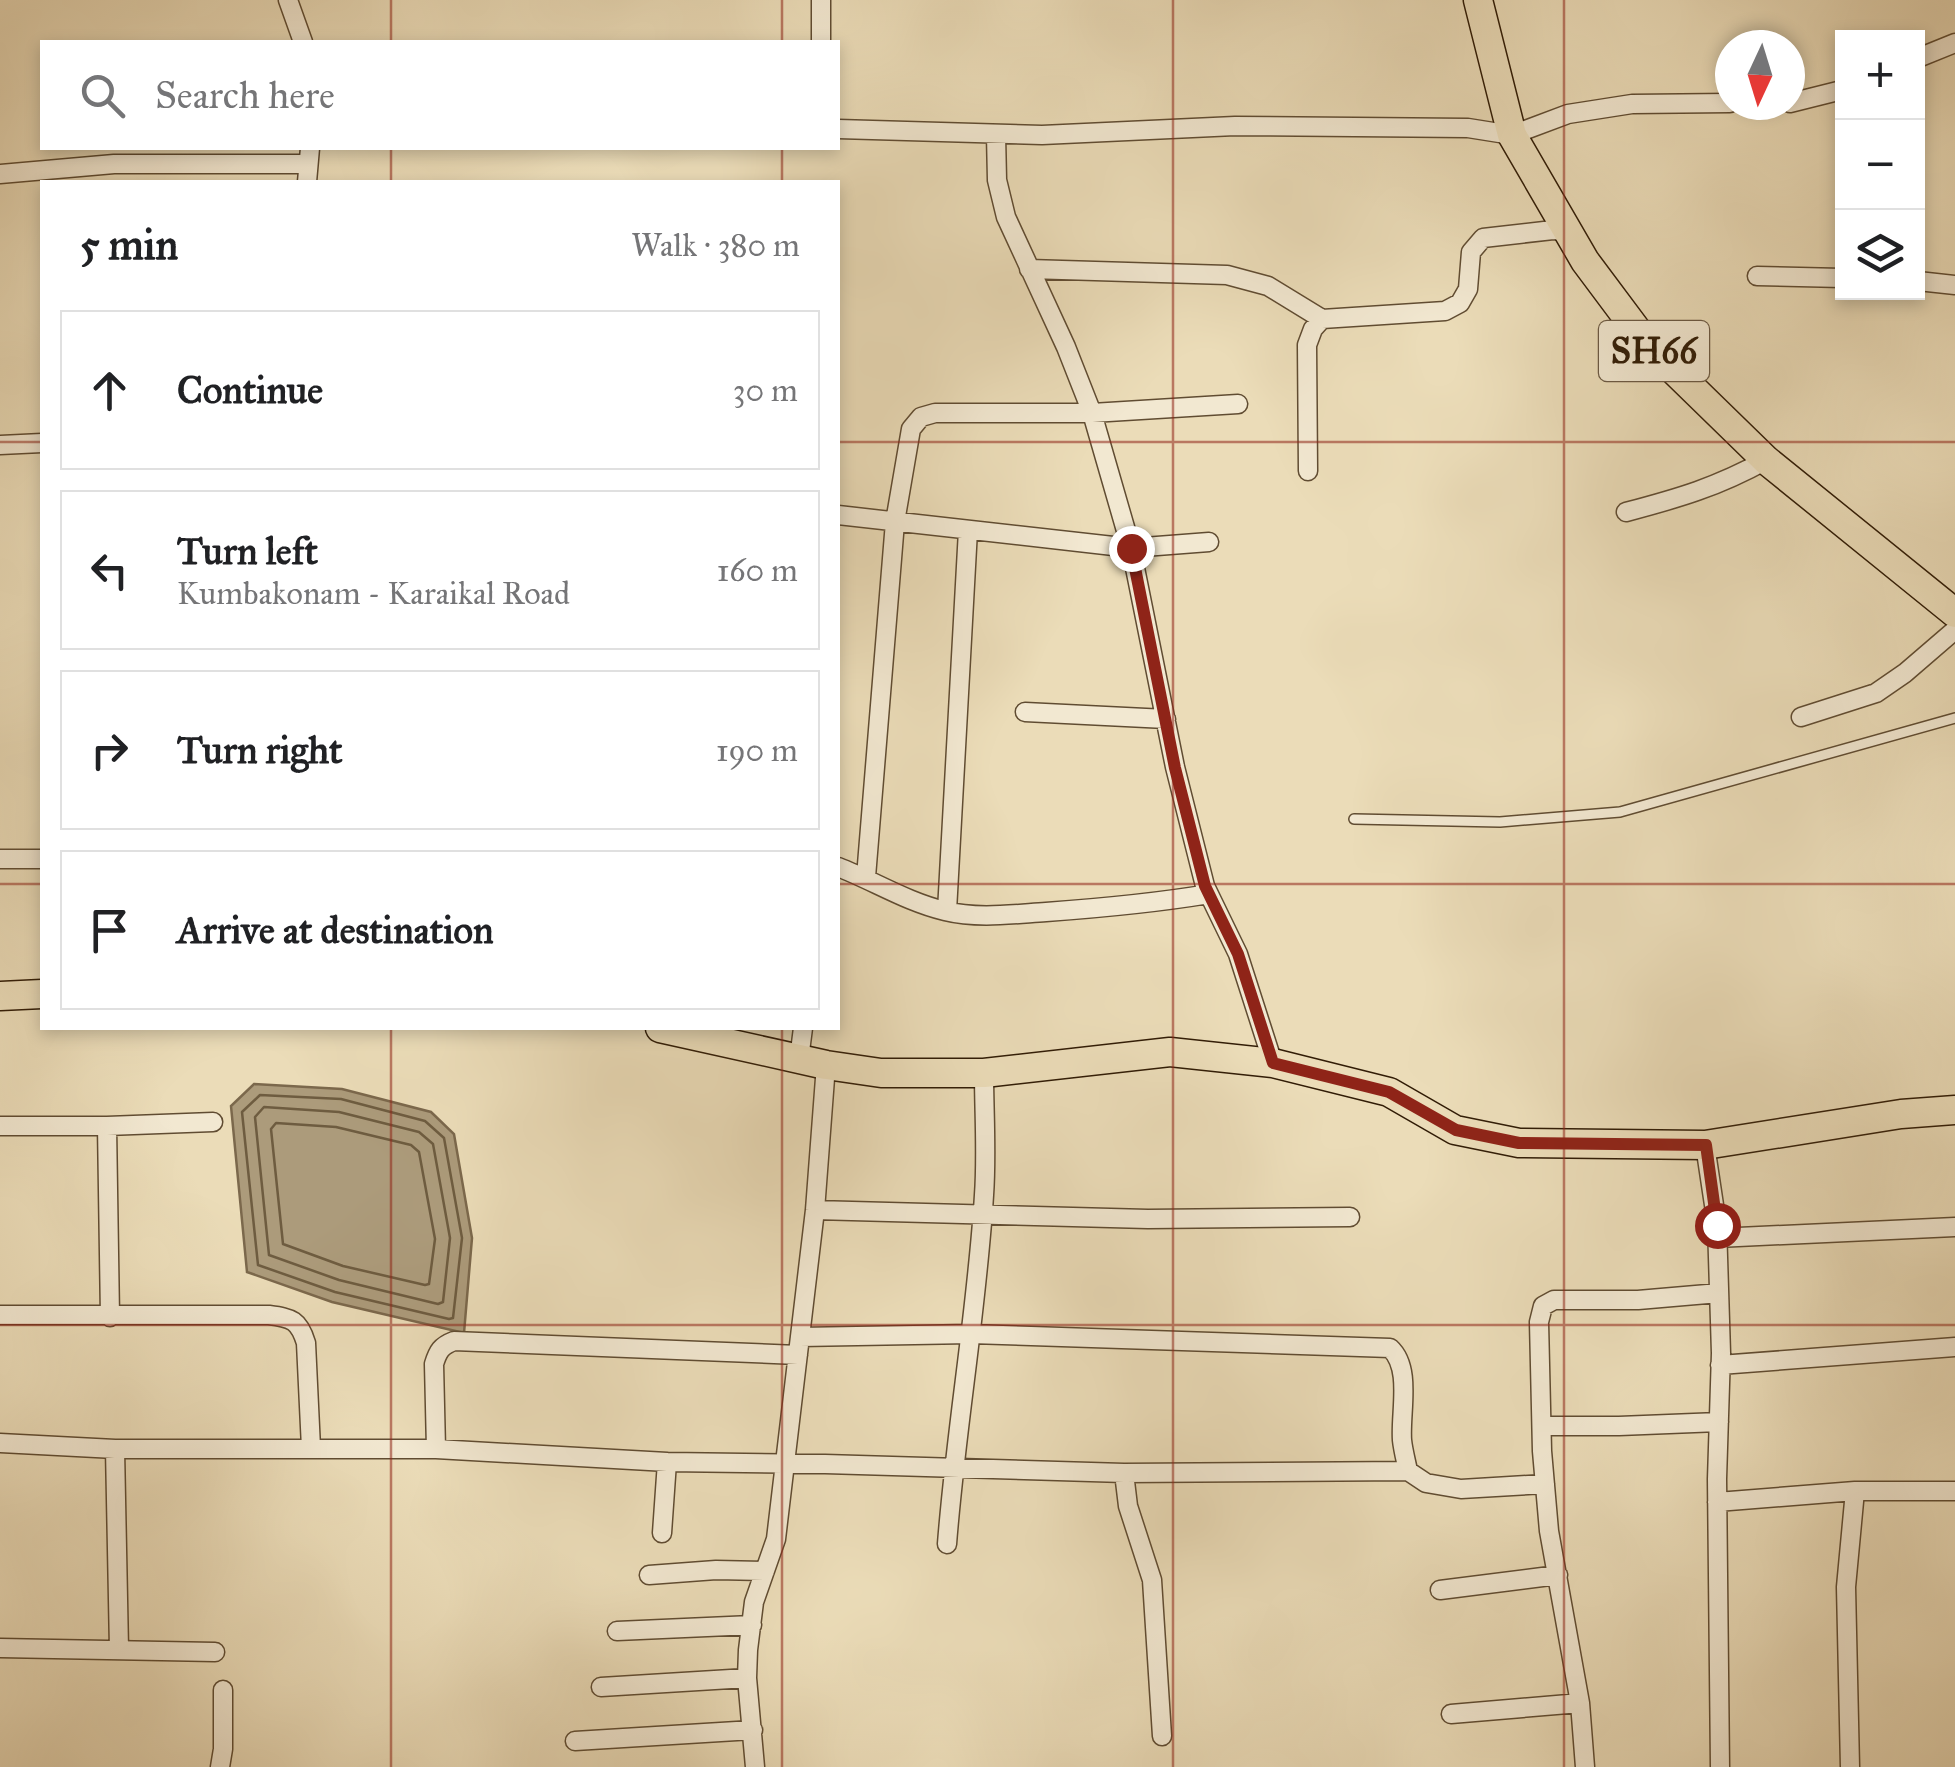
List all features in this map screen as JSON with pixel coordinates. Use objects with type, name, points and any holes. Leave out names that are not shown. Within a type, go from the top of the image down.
[{"type":"main road","name":"SH66","points":[[1478,0],[1512,135],[1584,261],[1647,344],[1766,460],[1955,612]]},
{"type":"main road","points":[[0,996],[40,994]]},
{"type":"main road","points":[[669,1030],[882,1073],[984,1072],[1170,1052],[1273,1063],[1389,1092],[1456,1130],[1519,1143],[1706,1145],[1901,1114],[1955,1110]]},
{"type":"main road","points":[[1901,1114],[1914,1104],[1955,1096]]},
{"type":"street","points":[[288,0],[301,40]]},
{"type":"street","points":[[821,0],[821,40]]},
{"type":"street","points":[[1925,55],[1955,43]]},
{"type":"street","points":[[1805,99],[1835,92]]},
{"type":"street","points":[[840,129],[1042,135],[1235,126],[1468,128],[1512,135],[1568,114],[1632,104],[1715,103]]},
{"type":"street","points":[[996,135],[997,180],[1006,217],[1092,414],[1131,548],[1175,768],[1205,886],[1238,954],[1273,1063]]},
{"type":"street","points":[[0,174],[114,164],[308,165]]},
{"type":"street","points":[[1029,269],[1227,275],[1268,286],[1322,319],[1445,311],[1460,303],[1468,289],[1471,252],[1483,238],[1567,230]]},
{"type":"street","points":[[1756,276],[1835,278]]},
{"type":"street","points":[[1925,282],[1955,285]]},
{"type":"street","points":[[1308,471],[1307,345],[1313,328],[1322,319]]},
{"type":"street","points":[[866,878],[895,522],[912,428],[921,417],[936,413],[1092,414],[1238,404]]},
{"type":"street","points":[[0,445],[40,444]]},
{"type":"street","points":[[1626,512],[1714,486],[1766,460]]},
{"type":"street","points":[[840,516],[1131,548],[1209,542]]},
{"type":"street","points":[[947,912],[968,530]]},
{"type":"street","points":[[1801,717],[1876,693],[1906,673],[1955,630]]},
{"type":"street","points":[[1025,712],[1166,719]]},
{"type":"street","points":[[0,859],[40,859]]},
{"type":"street","points":[[840,868],[904,898],[947,912],[971,914],[1139,905],[1209,894]]},
{"type":"street","points":[[756,1767],[746,1678],[754,1602],[776,1539],[816,1210],[813,1062],[804,1030]]},
{"type":"street","points":[[947,1544],[984,1192],[984,1072]]},
{"type":"street","points":[[0,1126],[213,1122]]},
{"type":"street","points":[[107,1126],[110,1317]]},
{"type":"street","points":[[1706,1145],[1719,1293],[1720,1767]]},
{"type":"street","points":[[816,1210],[1148,1219],[1350,1217]]},
{"type":"street","points":[[1717,1238],[1955,1227]]},
{"type":"street","points":[[1584,1767],[1580,1703],[1549,1530],[1539,1322],[1543,1306],[1554,1300],[1638,1300],[1719,1293]]},
{"type":"street","points":[[0,1316],[288,1318],[300,1326],[306,1343],[312,1448]]},
{"type":"street","points":[[436,1449],[434,1364],[443,1346],[454,1341],[799,1346],[971,1334],[1390,1348],[1398,1356],[1402,1373],[1402,1443],[1408,1471]]},
{"type":"street","points":[[1720,1365],[1955,1346]]},
{"type":"street","points":[[1542,1426],[1719,1422]]},
{"type":"street","points":[[0,1443],[114,1449],[436,1449],[666,1462],[1124,1473],[1408,1471],[1426,1484],[1461,1489],[1545,1484]]},
{"type":"street","points":[[114,1449],[118,1649]]},
{"type":"street","points":[[662,1532],[666,1462]]},
{"type":"street","points":[[1124,1473],[1128,1506],[1152,1580],[1162,1736]]},
{"type":"street","points":[[1718,1502],[1854,1491],[1955,1492]]},
{"type":"street","points":[[1850,1767],[1846,1587],[1854,1491]]},
{"type":"street","points":[[650,1576],[716,1570],[765,1571]]},
{"type":"street","points":[[1440,1590],[1558,1574]]},
{"type":"street","points":[[616,1631],[752,1624]]},
{"type":"street","points":[[0,1648],[215,1652]]},
{"type":"street","points":[[601,1687],[746,1678]]},
{"type":"street","points":[[220,1767],[224,1690]]},
{"type":"street","points":[[1452,1714],[1580,1703]]},
{"type":"street","points":[[575,1741],[753,1730]]},
{"type":"lane","points":[[1354,819],[1500,822],[1620,812],[1955,718]]},
{"type":"water","points":[[254,1084],[342,1089],[431,1112],[454,1134],[472,1238],[464,1333],[332,1302],[247,1272],[231,1106]]},
{"type":"route","points":[[1131,548],[1175,768],[1205,886],[1238,954],[1273,1063],[1389,1092],[1456,1130],[1519,1143],[1706,1145],[1717,1225]]}]
